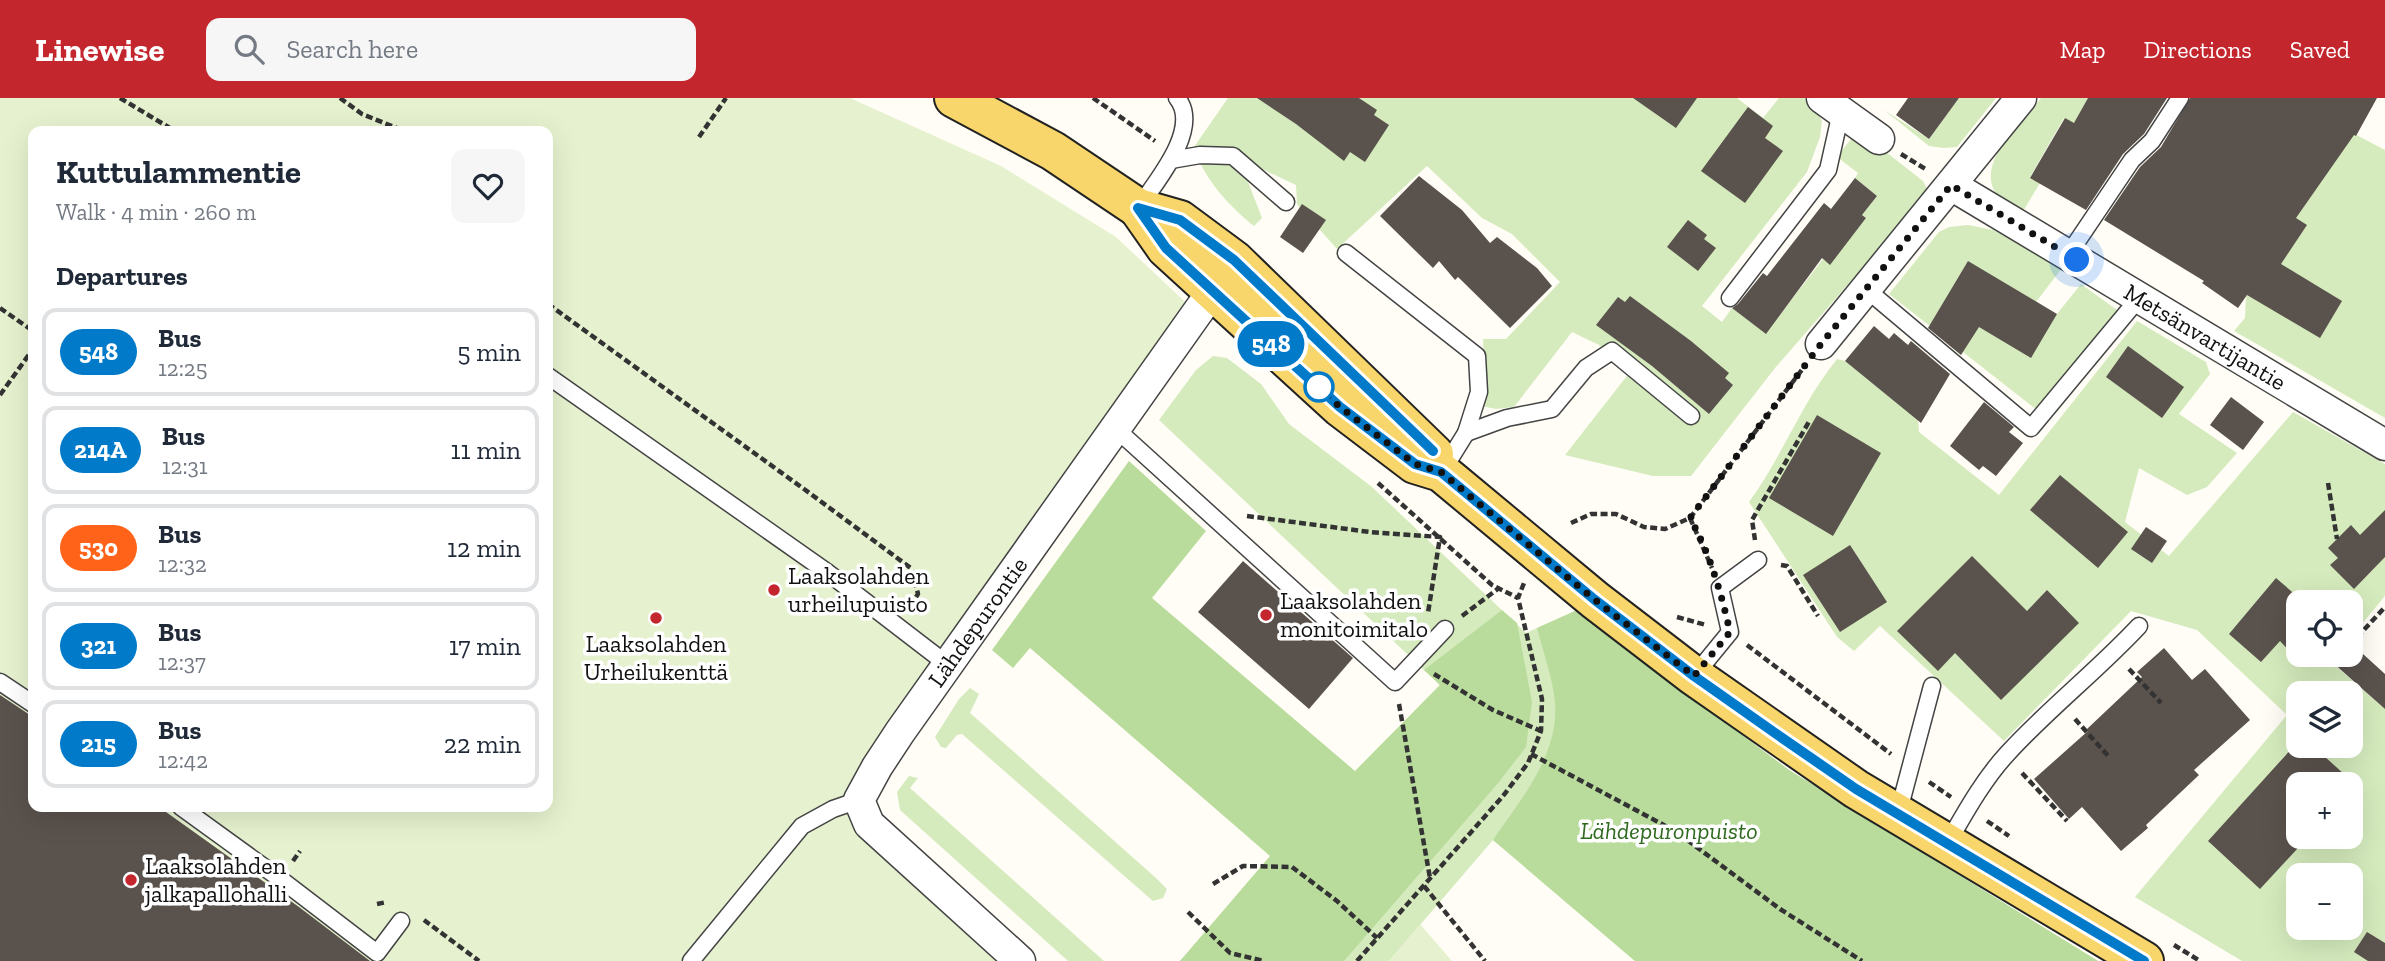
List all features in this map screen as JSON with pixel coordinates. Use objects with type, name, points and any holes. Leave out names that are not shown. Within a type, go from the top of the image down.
[{"type":"main road","points":[[954,98],[1053,151],[1138,208],[1180,220],[1234,260],[1433,451],[1441,472]]},
{"type":"main road","points":[[1138,208],[1166,248],[1340,407],[1415,464],[1441,472],[1595,600],[1694,676],[1856,789],[1947,844],[2154,950]]},
{"type":"street","points":[[1821,344],[2021,98]]},
{"type":"street","points":[[1831,105],[1879,139]]},
{"type":"street","name":"Metsänvartijantie","points":[[1951,185],[2385,445]]},
{"type":"street","name":"Lähdepurontie","points":[[859,800],[877,767],[1234,260]]},
{"type":"street","points":[[859,800],[869,824],[1020,961]]},
{"type":"lane","points":[[1138,208],[1171,160],[1184,127],[1183,106],[1177,98]]},
{"type":"lane","points":[[2068,255],[2132,160],[2152,141],[2180,98]]},
{"type":"lane","points":[[1730,298],[1828,170],[1831,105]]},
{"type":"lane","points":[[1171,160],[1200,155],[1233,156],[1286,202]]},
{"type":"lane","points":[[1346,253],[1477,356],[1479,392],[1466,433],[1441,472]]},
{"type":"lane","points":[[1866,289],[2031,428],[2139,298]]},
{"type":"lane","points":[[1466,433],[1507,418],[1552,409],[1586,368],[1612,351],[1691,416]]},
{"type":"lane","points":[[553,380],[827,572],[948,665]]},
{"type":"lane","points":[[1115,428],[1395,682],[1445,629]]},
{"type":"lane","points":[[1694,676],[1730,632],[1720,589],[1758,559]]},
{"type":"lane","points":[[1947,844],[1968,808],[2006,755],[2139,626]]},
{"type":"lane","points":[[0,682],[28,701]]},
{"type":"lane","points":[[1898,814],[1932,686]]},
{"type":"lane","points":[[691,961],[802,826],[833,809],[859,800]]},
{"type":"lane","points":[[188,812],[279,878],[374,957],[401,921]]},
{"type":"path","points":[[120,98],[167,126]]},
{"type":"path","points":[[340,98],[362,114],[392,126]]},
{"type":"path","points":[[699,137],[726,98]]},
{"type":"path","points":[[1093,98],[1155,141],[1171,160]]},
{"type":"path","points":[[1879,139],[1951,185]]},
{"type":"path","points":[[0,308],[28,328]]},
{"type":"path","points":[[553,308],[912,569],[918,594],[896,624]]},
{"type":"path","points":[[1572,523],[1591,514],[1616,514],[1644,527],[1665,529],[1690,518],[1821,344]]},
{"type":"path","points":[[0,395],[28,356]]},
{"type":"path","points":[[1810,420],[1752,520],[1758,559],[1787,566],[1818,616]]},
{"type":"path","points":[[1368,474],[1492,585],[1517,598]]},
{"type":"path","points":[[2328,483],[2337,538]]},
{"type":"path","points":[[1205,510],[1370,532],[1440,537]]},
{"type":"path","points":[[1690,518],[1701,538],[1720,589]]},
{"type":"path","points":[[1440,537],[1418,658],[1493,710],[1541,730]]},
{"type":"path","points":[[1357,961],[1503,796],[1528,763],[1541,730],[1542,699],[1517,598],[1525,582]]},
{"type":"path","points":[[1445,629],[1499,588]]},
{"type":"path","points":[[2363,631],[2385,607]]},
{"type":"path","points":[[1670,614],[1730,632],[1912,769],[2012,839]]},
{"type":"path","points":[[2114,653],[2161,703]]},
{"type":"path","points":[[1395,682],[1430,879]]},
{"type":"path","points":[[2060,703],[2110,758]]},
{"type":"path","points":[[1531,754],[1675,831],[1780,909],[1862,961]]},
{"type":"path","points":[[2006,755],[2067,821]]},
{"type":"path","points":[[1213,884],[1243,866],[1292,867],[1337,901],[1377,938]]},
{"type":"path","points":[[1424,886],[1485,961]]},
{"type":"path","points":[[377,904],[397,900]]},
{"type":"path","points":[[1188,912],[1230,953],[1264,961]]},
{"type":"path","points":[[418,915],[479,961]]},
{"type":"path","points":[[2154,950],[2200,961]]},
{"type":"path","points":[[1230,953],[1232,961]]},
{"type":"green space","name":"Laaksolahden urheilupuisto","points":[[0,98],[850,98],[1001,166],[1116,237],[1197,313],[859,800],[1020,961],[0,961]]},
{"type":"green space","points":[[1228,98],[1737,98],[1763,118],[1779,98],[1804,98],[1813,105],[1822,121],[1820,137],[1807,172],[1702,306],[1722,322],[1732,308],[1766,333],[1823,259],[1830,264],[1866,218],[1862,215],[1877,196],[1855,178],[1858,173],[1837,157],[1858,130],[1923,181],[1927,189],[1927,199],[1908,216],[1775,368],[1691,476],[1653,476],[1565,455],[1630,372],[1599,345],[1572,332],[1514,407],[1496,409],[1481,406],[1485,377],[1483,339],[1506,339],[1560,282],[1512,234],[1482,218],[1427,166],[1337,249],[1297,204],[1296,185],[1251,164],[1245,174],[1262,218],[1254,226],[1218,191],[1204,170],[1194,147]]},
{"type":"green space","points":[[1959,98],[1996,98],[1957,147],[1929,146],[1884,110],[1929,139]]},
{"type":"green space","points":[[2041,98],[2088,98],[2082,109],[2101,139],[2064,118],[2030,177],[2040,183],[2022,213],[1999,197],[1992,185],[1991,172],[2002,144]]},
{"type":"green space","points":[[2286,98],[2385,150],[2385,418],[2234,331],[2245,318],[2246,297],[2291,234]]},
{"type":"green space","points":[[1968,225],[1993,230],[2062,268],[2036,302],[1968,262],[1933,320],[1979,327],[2057,314],[2081,284],[2117,310],[2037,410],[1889,294],[1939,232],[1949,227]]},
{"type":"green space","points":[[2137,321],[2206,362],[2210,374],[2179,414],[2237,453],[2207,487],[2187,495],[2139,468],[2125,522],[2169,556],[2293,412],[2385,464],[2385,596],[2363,622],[2363,590],[2286,590],[2286,667],[2337,667],[2353,681],[2286,681],[2286,714],[2197,630],[2131,611],[2004,741],[1880,626],[1854,651],[1837,637],[1749,502],[1772,467],[1813,393],[1837,359],[1845,361],[1918,420],[1919,432],[1999,495]]},
{"type":"green space","name":"Lähdepuronpuisto","points":[[1213,356],[1227,358],[1261,384],[1289,424],[1372,487],[1526,633],[1575,611],[1789,770],[2098,961],[1635,961],[1493,840],[1389,961],[1180,961],[1271,857],[1440,685],[1159,420],[1196,370]]},
{"type":"green space","points":[[1129,461],[1206,531],[1152,598],[1355,771],[1440,685],[1424,670],[1502,610],[1517,623],[1532,702],[1526,747],[1499,782],[1344,961],[1180,961],[1270,856],[1030,648],[1013,668],[992,650]]},
{"type":"green space","points":[[1575,611],[1789,770],[2098,961],[1635,961],[1493,840],[1536,776],[1551,741],[1555,722],[1554,694],[1537,628]]},
{"type":"green space","points":[[970,688],[979,694],[970,713],[1156,878],[1167,889],[1163,898],[1153,901],[962,734],[957,735],[946,748],[941,747],[935,737],[959,699]]},
{"type":"green space","points":[[2363,690],[2385,709],[2385,961],[2242,961],[2135,897],[2286,716],[2286,758],[2363,758]]},
{"type":"green space","points":[[909,776],[918,778],[910,788],[1104,961],[1068,961],[900,810],[897,792]]},
{"type":"green space","points":[[1420,924],[1452,961],[1389,961]]},
{"type":"building","points":[[1257,98],[1359,98],[1377,110],[1374,115],[1389,125],[1365,162],[1350,152],[1344,161]]},
{"type":"building","points":[[1633,98],[1697,98],[1676,128]]},
{"type":"building","points":[[1908,98],[1959,98],[1929,139],[1896,115]]},
{"type":"building","points":[[2088,98],[2167,98],[2144,134],[2123,154],[2086,210],[2030,178],[2065,118],[2074,123]]},
{"type":"building","points":[[2190,98],[2377,98],[2356,136],[2354,135],[2296,218],[2307,225],[2281,264],[2342,301],[2320,338],[2247,295],[2238,308],[2202,283],[2204,281],[2104,220],[2140,167],[2161,147]]},
{"type":"building","points":[[1748,107],[1773,126],[1765,138],[1783,151],[1745,203],[1701,171]]},
{"type":"building","points":[[1419,176],[1462,210],[1490,243],[1497,237],[1537,268],[1552,286],[1510,328],[1458,277],[1455,280],[1439,261],[1433,268],[1380,216]]},
{"type":"building","points":[[1855,178],[1877,196],[1862,215],[1866,218],[1830,265],[1822,258],[1766,334],[1732,308],[1763,273],[1767,276],[1824,203],[1831,209]]},
{"type":"building","points":[[1302,204],[1326,220],[1303,253],[1280,237]]},
{"type":"building","points":[[1688,220],[1707,235],[1704,239],[1716,248],[1698,271],[1667,247]]},
{"type":"building","points":[[1968,261],[2057,314],[2031,358],[1979,327],[1961,355],[1928,328]]},
{"type":"building","points":[[1630,296],[1729,373],[1725,378],[1733,385],[1709,414],[1652,366],[1596,325],[1618,297],[1625,302]]},
{"type":"building","points":[[1874,326],[1889,339],[1894,333],[1908,345],[1911,341],[1950,374],[1921,423],[1845,361]]},
{"type":"building","points":[[2128,346],[2184,387],[2162,418],[2106,377]]},
{"type":"building","points":[[2231,397],[2264,422],[2243,450],[2210,425]]},
{"type":"building","points":[[1984,402],[2014,427],[2009,432],[2023,443],[1996,476],[1983,466],[1979,470],[1950,446]]},
{"type":"building","points":[[1817,415],[1881,453],[1833,536],[1769,498]]},
{"type":"building","points":[[2060,475],[2128,532],[2098,568],[2030,510]]},
{"type":"building","points":[[2385,510],[2385,557],[2354,589],[2330,565],[2338,558],[2328,548],[2351,525],[2360,535]]},
{"type":"building","points":[[2146,527],[2167,541],[2152,563],[2131,549]]},
{"type":"building","points":[[1850,545],[1887,602],[1840,632],[1803,575]]},
{"type":"building","points":[[1972,556],[2027,611],[2047,590],[2079,623],[2001,700],[1955,653],[1938,671],[1897,631]]},
{"type":"building","points":[[1243,561],[1353,658],[1309,709],[1198,612]]},
{"type":"building","points":[[2276,578],[2290,590],[2286,590],[2286,647],[2280,641],[2261,662],[2229,634]]},
{"type":"building","points":[[2164,648],[2192,680],[2205,669],[2250,720],[2194,770],[2199,775],[2146,825],[2148,828],[2121,851],[2082,807],[2069,819],[2034,779],[2088,731],[2087,729],[2142,677],[2137,672]]},
{"type":"building","points":[[2363,654],[2385,674],[2385,709],[2363,689],[2363,681],[2353,681],[2338,667],[2363,667]]},
{"type":"building","name":"Laaksolahden jalkapallohalli","points":[[0,695],[28,714],[28,812],[166,812],[370,961],[0,961]]},
{"type":"building","points":[[2286,755],[2286,758],[2326,758],[2342,772],[2286,772],[2286,849],[2297,849],[2260,889],[2208,841]]},
{"type":"building","points":[[2367,932],[2385,943],[2385,961],[2368,961],[2354,952]]},
{"type":"bus line","name":"548","points":[[1433,451],[1234,260],[1180,220],[1138,208],[1166,248],[1340,407],[1415,464],[1441,472],[1595,600],[1694,676],[1856,789],[2144,961]]},
{"type":"place","name":"Laaksolahden urheilupuisto","points":[[774,590]]},
{"type":"place","name":"Laaksolahden monitoimitalo","points":[[1266,615]]},
{"type":"place","name":"Laaksolahden Urheilukenttä","points":[[656,618]]},
{"type":"place","name":"Laaksolahden jalkapallohalli","points":[[131,880]]},
{"type":"route","points":[[1319,387],[1340,407],[1415,464],[1441,472],[1595,600],[1694,676],[1730,632],[1720,589],[1701,538],[1690,518],[1821,344],[1951,185],[2077,260]]}]
